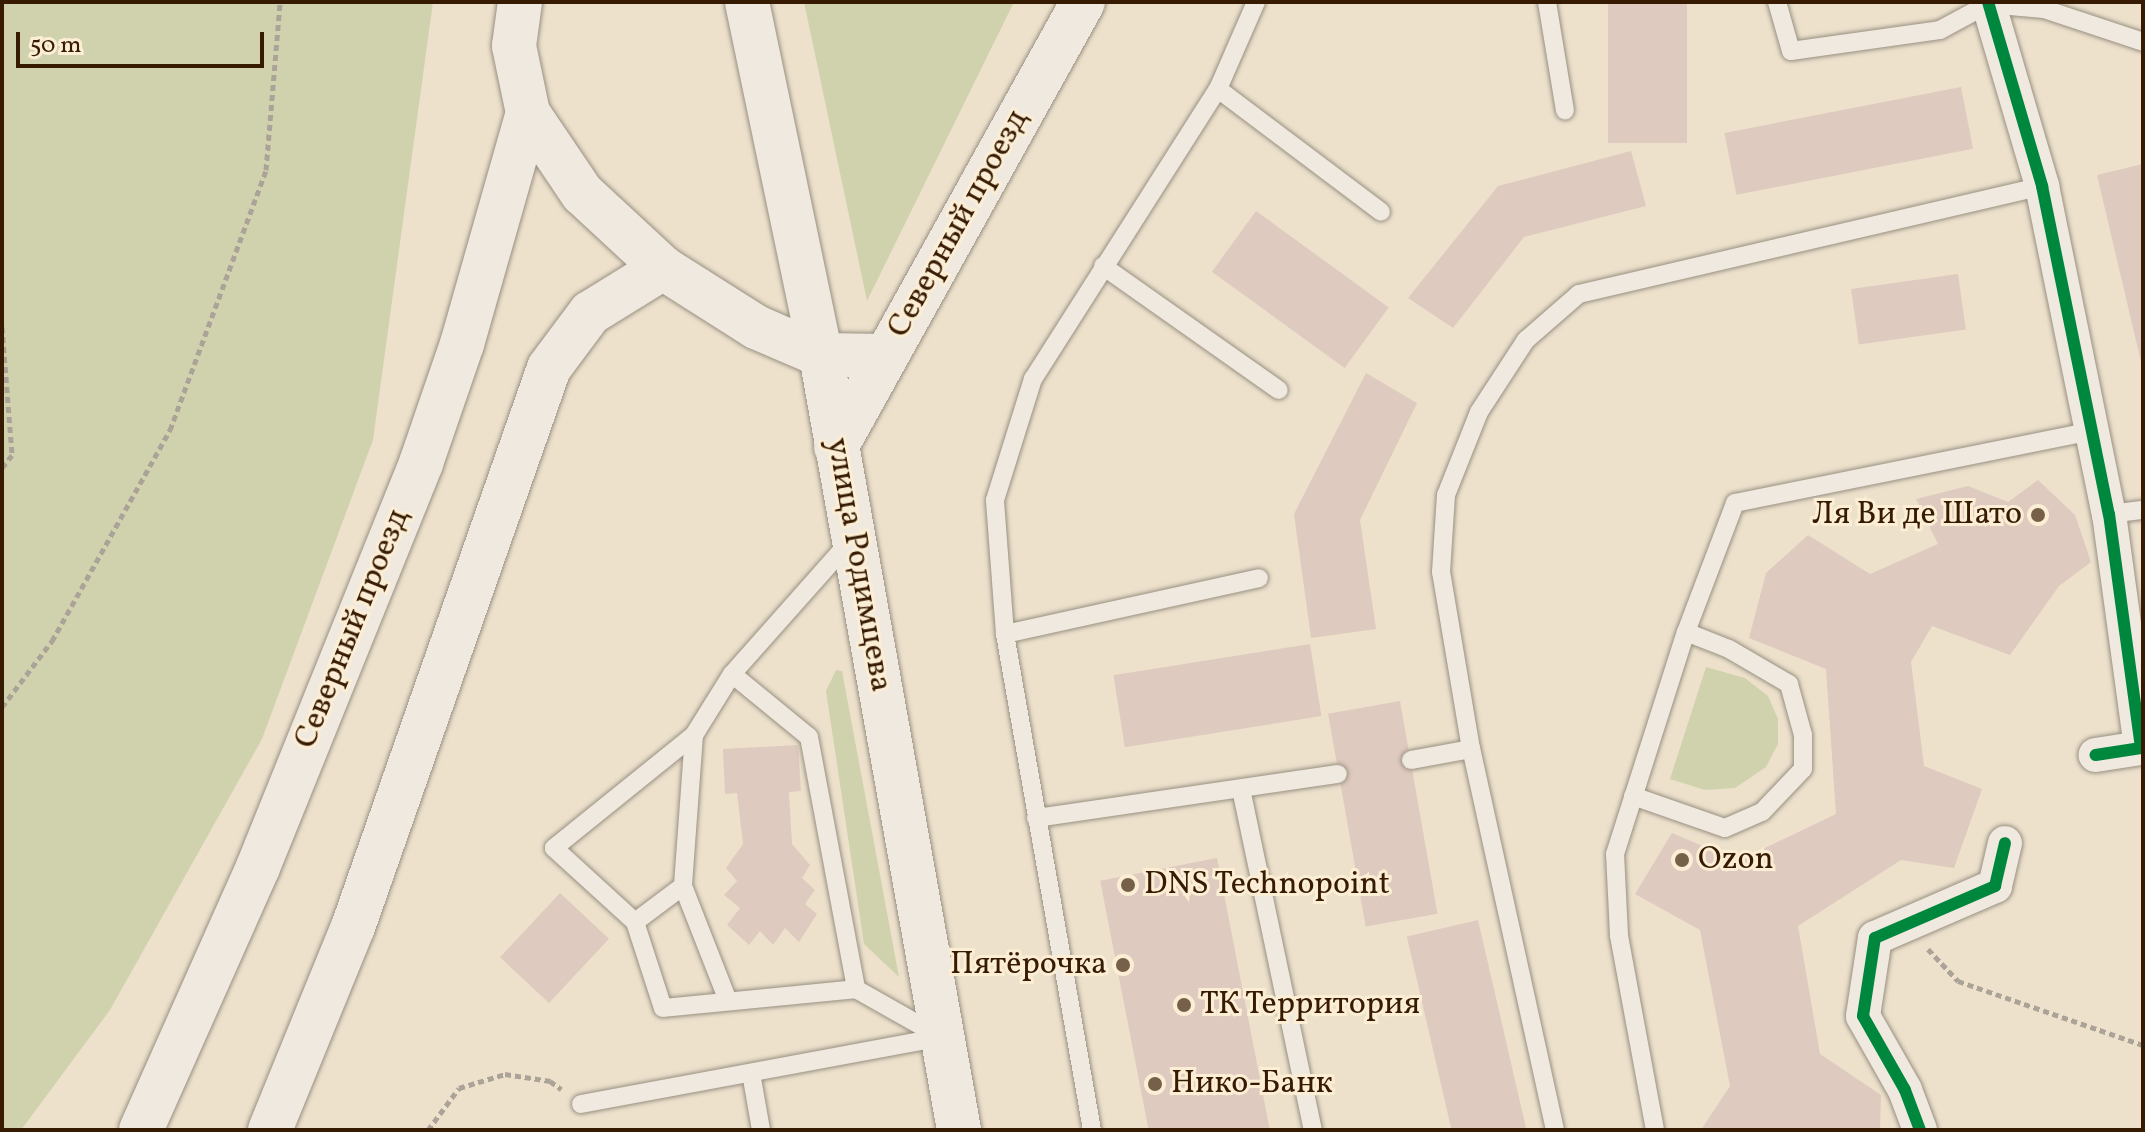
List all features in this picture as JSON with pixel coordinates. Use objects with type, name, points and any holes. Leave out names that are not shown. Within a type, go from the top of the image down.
[{"type":"main road","points":[[520,2],[514,46],[528,113],[582,193],[663,268],[756,327],[821,355],[886,356]]},
{"type":"main road","name":"улица Родимцева","points":[[747,2],[821,355],[959,1130]]},
{"type":"main road","name":"Северный проезд","points":[[836,447],[1083,2]]},
{"type":"main road","name":"Северный проезд","points":[[141,1130],[258,867],[421,463],[462,344],[528,113]]},
{"type":"main road","points":[[270,1130],[359,913],[549,368],[590,313],[663,268]]},
{"type":"street","points":[[1988,3],[2042,186],[2109,514],[2141,748],[2096,755]]},
{"type":"street","points":[[1920,1130],[1905,1090],[1863,1016],[1875,938],[1995,886],[2005,843]]},
{"type":"lane","points":[[1092,1130],[1005,634],[995,500],[1033,379],[1218,89],[1256,2]]},
{"type":"lane","points":[[1547,2],[1565,111]]},
{"type":"lane","points":[[1777,2],[1791,51],[1940,30],[1988,3],[2044,9],[2143,42]]},
{"type":"lane","points":[[1218,89],[1381,212]]},
{"type":"lane","points":[[1555,1130],[1471,749],[1441,572],[1446,495],[1479,412],[1526,340],[1579,294],[2042,186]]},
{"type":"lane","points":[[1103,266],[1279,390]]},
{"type":"lane","points":[[1655,1130],[1619,935],[1615,854],[1686,632],[1735,503],[2091,431]]},
{"type":"lane","points":[[2109,514],[2143,510]]},
{"type":"lane","points":[[852,538],[732,674],[694,735],[554,848],[635,922],[663,1008],[856,989],[943,1037]]},
{"type":"lane","points":[[1005,634],[1259,578]]},
{"type":"lane","points":[[1633,796],[1725,828],[1762,812],[1803,769],[1803,735],[1789,684],[1729,649],[1686,632]]},
{"type":"lane","points":[[732,674],[809,737],[856,989]]},
{"type":"lane","points":[[694,735],[683,886],[728,1001]]},
{"type":"lane","points":[[1411,760],[1471,749]]},
{"type":"lane","points":[[1036,818],[1338,774]]},
{"type":"lane","points":[[1241,789],[1313,1130]]},
{"type":"lane","points":[[635,922],[683,886]]},
{"type":"lane","points":[[581,1104],[943,1037]]},
{"type":"lane","points":[[751,1073],[761,1130]]},
{"type":"path","points":[[2,707],[52,641],[170,430],[266,170],[280,2]]},
{"type":"path","points":[[2,327],[12,455],[2,468]]},
{"type":"path","points":[[1905,925],[1958,981],[2143,1045]]},
{"type":"path","points":[[428,1130],[459,1088],[505,1074],[550,1081],[581,1104]]},
{"type":"green space","points":[[2,2],[433,2],[373,440],[262,739],[110,1010],[21,1130],[2,1130]]},
{"type":"green space","points":[[804,2],[1014,2],[867,301]]},
{"type":"green space","points":[[1706,667],[1745,678],[1768,696],[1778,719],[1778,744],[1766,767],[1735,788],[1705,790],[1670,779]]},
{"type":"green space","points":[[836,670],[842,671],[899,977],[864,944],[826,691]]},
{"type":"building","points":[[1608,2],[1687,2],[1687,143],[1608,143]]},
{"type":"building","points":[[1961,87],[1973,149],[1736,195],[1724,133]]},
{"type":"building","points":[[1631,151],[1646,206],[1524,237],[1453,328],[1408,298],[1498,186]]},
{"type":"building","points":[[2143,164],[2143,365],[2142,366],[2097,175]]},
{"type":"building","points":[[1256,211],[1389,307],[1345,368],[1212,272]]},
{"type":"building","points":[[1958,274],[1966,329],[1859,344],[1851,289]]},
{"type":"building","points":[[1366,373],[1417,403],[1360,520],[1376,629],[1311,638],[1294,514]]},
{"type":"building","points":[[2038,480],[2075,515],[2091,562],[2059,586],[2010,655],[1932,626],[1911,662],[1924,766],[1982,789],[1954,868],[1901,860],[1798,926],[1820,1054],[1881,1095],[1880,1130],[1701,1130],[1730,1086],[1700,930],[1635,894],[1672,833],[1738,861],[1836,814],[1826,669],[1749,638],[1766,573],[1808,535],[1870,574],[1938,544],[1916,499],[1968,486],[2008,502]]},
{"type":"building","points":[[1310,644],[1321,716],[1125,747],[1113,675]]},
{"type":"building","points":[[1400,701],[1438,914],[1366,926],[1328,714]]},
{"type":"building","points":[[798,745],[801,791],[789,792],[792,844],[810,865],[802,878],[815,890],[805,904],[817,914],[799,942],[785,928],[773,945],[760,931],[749,945],[727,925],[740,908],[724,895],[737,881],[726,868],[743,844],[737,793],[725,794],[723,749]]},
{"type":"building","name":"ТК Территория","points":[[1217,858],[1270,1130],[1149,1130],[1100,881]]},
{"type":"building","points":[[560,893],[609,939],[549,1003],[500,957]]},
{"type":"building","points":[[1478,920],[1526,1129],[1452,1130],[1407,936]]},
{"type":"cycle path","points":[[1988,2],[2042,186],[2109,514],[2141,748],[2096,755]]},
{"type":"cycle path","points":[[1920,1130],[1905,1090],[1863,1016],[1875,938],[1995,886],[2005,843]]},
{"type":"place","name":"Ля Ви де Шато","points":[[2038,515]]},
{"type":"place","name":"Ozon","points":[[1682,860]]},
{"type":"place","name":"DNS Technopoint","points":[[1128,885]]},
{"type":"place","name":"Пятёрочка","points":[[1123,965]]},
{"type":"place","name":"ТК Территория","points":[[1184,1005]]},
{"type":"place","name":"Нико-Банк","points":[[1155,1084]]}]
